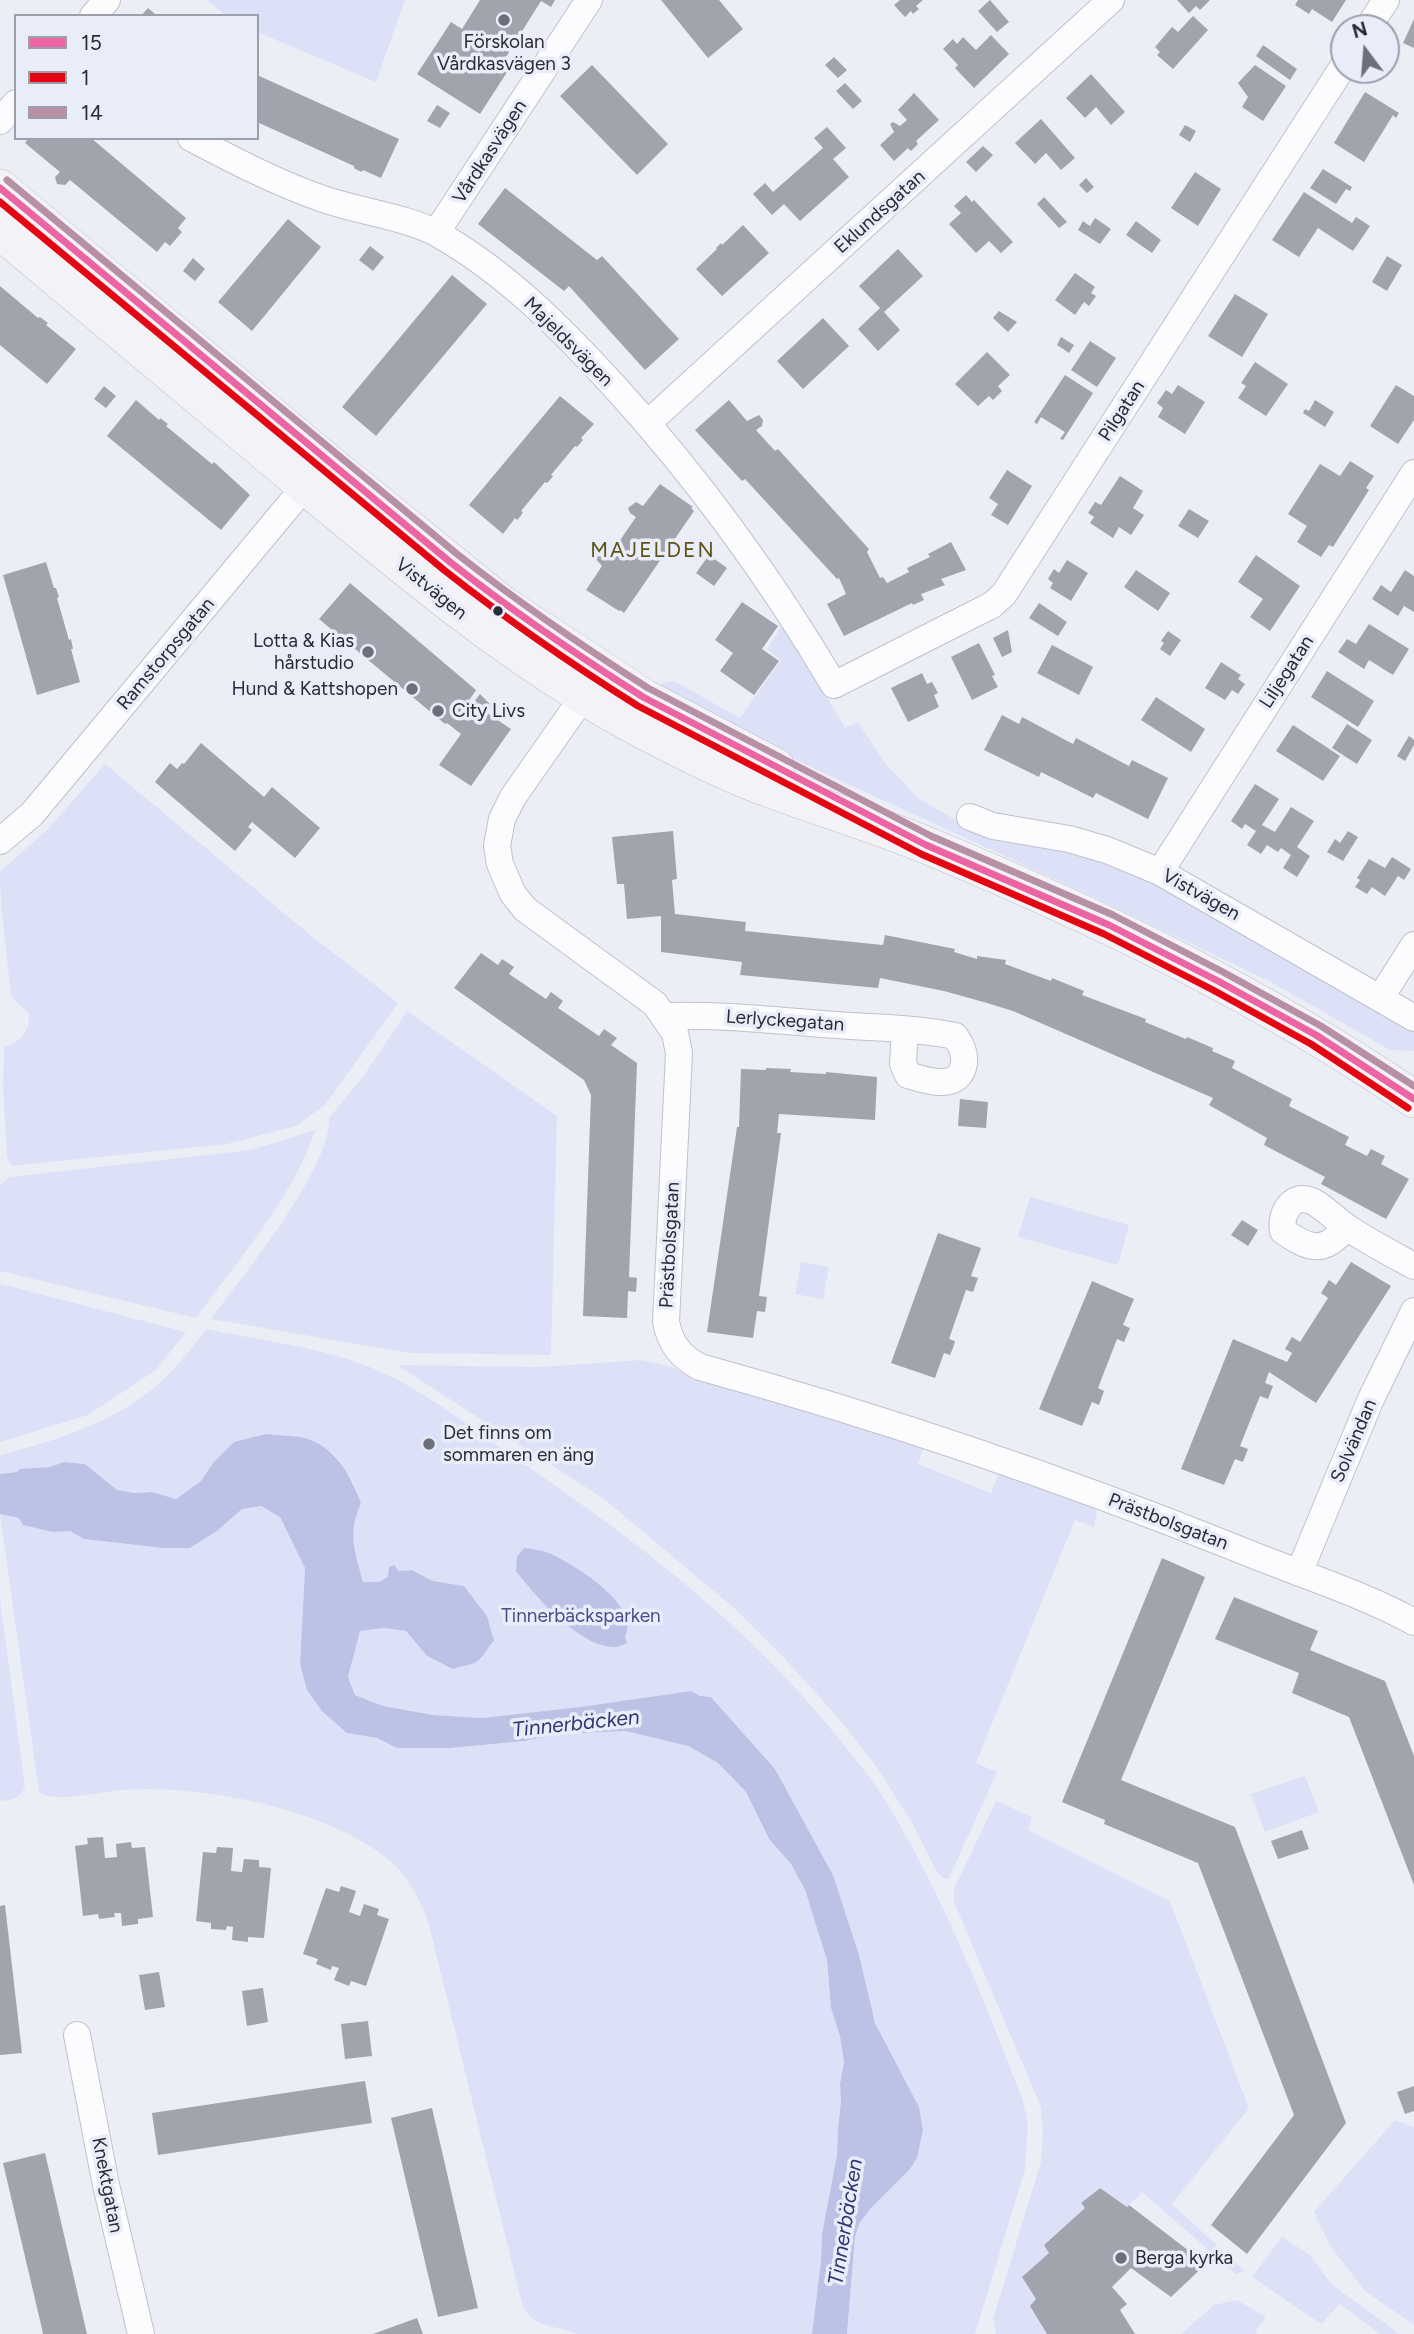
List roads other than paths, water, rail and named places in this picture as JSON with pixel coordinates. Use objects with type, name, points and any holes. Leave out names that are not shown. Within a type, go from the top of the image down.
[{"type":"main road","name":"Vistvägen","points":[[0,188],[316,473],[484,630],[592,684],[644,730],[748,780],[926,845],[1110,925],[1316,1035],[1414,1100]]},
{"type":"main road","name":"Vistvägen","points":[[0,231],[316,473]]},
{"type":"street","points":[[95,14],[107,0]]},
{"type":"street","name":"Vårdkasvägen","points":[[436,233],[589,0]]},
{"type":"street","name":"Eklundsgatan","points":[[648,423],[1111,0]]},
{"type":"street","name":"Pilgatan","points":[[834,685],[984,609],[1004,594],[1332,84]]},
{"type":"street","points":[[0,121],[14,105]]},
{"type":"street","name":"Majeldsvägen","points":[[195,140],[295,189],[436,233],[512,286],[585,354],[648,423],[712,501],[761,569],[834,685]]},
{"type":"street","name":"Ramstorpsgatan","points":[[0,841],[32,814],[316,473]]},
{"type":"street","name":"Liljegatan","points":[[1160,872],[1414,473]]},
{"type":"street","name":"Prästbolsgatan","points":[[592,684],[513,797],[502,819],[497,846],[500,864],[513,894],[525,909],[654,1004],[675,1033],[679,1053],[666,1322],[669,1334],[681,1355],[699,1367],[856,1412],[1071,1485],[1299,1573],[1414,1622]]},
{"type":"street","name":"Vistvägen","points":[[970,817],[993,826],[1069,839],[1107,850],[1160,872],[1414,1018]]},
{"type":"street","points":[[1381,997],[1414,945]]},
{"type":"street","name":"Lerlyckegatan","points":[[665,1016],[704,1015],[905,1030]]},
{"type":"street","points":[[1346,1227],[1414,1266]]},
{"type":"street","name":"Solvändan","points":[[1299,1573],[1370,1401],[1414,1311]]},
{"type":"street","name":"Knektgatan","points":[[77,2035],[106,2185],[141,2334]]},
{"type":"water","name":"Tinnerbäcken","points":[[266,1434],[300,1437],[316,1442],[334,1455],[347,1473],[361,1503],[353,1533],[363,1582],[379,1582],[388,1577],[389,1567],[394,1565],[399,1571],[412,1570],[433,1581],[464,1586],[487,1616],[494,1641],[477,1661],[453,1669],[427,1656],[406,1631],[384,1628],[360,1631],[348,1677],[355,1695],[383,1706],[433,1715],[482,1718],[691,1691],[700,1696],[711,1697],[775,1769],[833,1875],[859,1955],[875,2023],[919,2107],[923,2130],[917,2158],[910,2169],[859,2224],[855,2237],[847,2334],[812,2334],[822,2234],[837,2155],[840,2084],[844,2062],[840,2036],[831,2008],[827,1960],[805,1890],[791,1864],[769,1839],[746,1792],[718,1763],[688,1746],[625,1731],[560,1734],[525,1741],[451,1748],[397,1748],[377,1738],[347,1733],[322,1711],[307,1690],[300,1664],[305,1568],[280,1517],[261,1506],[242,1509],[217,1531],[190,1548],[163,1548],[84,1539],[70,1531],[53,1532],[23,1525],[19,1518],[0,1514],[0,1474],[17,1472],[19,1469],[50,1467],[64,1462],[85,1464],[117,1490],[152,1492],[176,1499],[201,1481],[213,1463],[234,1442]]},
{"type":"water","points":[[524,1548],[551,1554],[603,1588],[624,1612],[627,1643],[613,1647],[598,1644],[558,1617],[516,1571],[517,1557]]},
{"type":"place","name":"Förskolan Vårdkasvägen 3","points":[[504,20]]},
{"type":"place","name":"Lotta & Kias hårstudio","points":[[368,652]]},
{"type":"place","name":"Hund & Kattshopen","points":[[412,689]]},
{"type":"place","name":"City Livs","points":[[438,711]]},
{"type":"place","name":"Det finns om sommaren en äng","points":[[429,1444]]},
{"type":"place","name":"Berga kyrka","points":[[1121,2258]]},
{"type":"district","name":"MAJELDEN","points":[[653,551]]},
{"type":"park label","name":"Tinnerbäcksparken","points":[[581,1616]]}]
